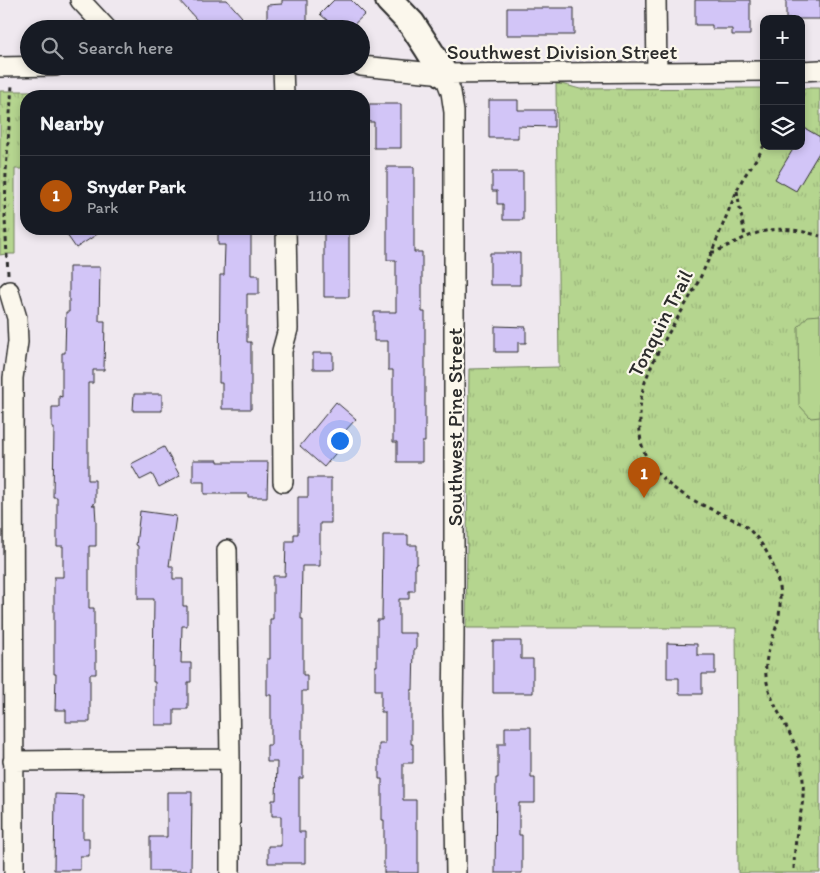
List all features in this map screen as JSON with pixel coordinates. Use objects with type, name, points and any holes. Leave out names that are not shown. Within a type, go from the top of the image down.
[{"type":"street","points":[[80,0],[99,20]]},
{"type":"street","name":"Southwest Pine Street","points":[[389,0],[412,24],[444,74],[451,92],[454,112],[453,711],[456,873]]},
{"type":"street","points":[[656,0],[657,73]]},
{"type":"street","points":[[6,67],[20,67]]},
{"type":"street","name":"Southwest Division Street","points":[[370,67],[444,74],[760,72]]},
{"type":"street","points":[[805,71],[820,70]]},
{"type":"street","points":[[283,75],[284,90]]},
{"type":"street","points":[[283,482],[282,351],[288,329],[286,235]]},
{"type":"street","points":[[9,292],[18,318],[18,342],[7,377],[14,873]]},
{"type":"street","points":[[227,550],[230,873]]},
{"type":"street","points":[[13,761],[230,760]]},
{"type":"path","points":[[6,67],[5,219],[9,292]]},
{"type":"path","name":"Tonquin Trail","points":[[761,150],[743,178],[690,297],[656,357],[642,394],[640,430],[641,441],[648,460],[665,481],[685,496],[744,525],[752,531],[764,548],[774,568],[781,603],[777,624],[767,653],[766,674],[771,694],[800,758],[804,795],[797,831],[794,873]]},
{"type":"path","points":[[737,191],[745,237]]},
{"type":"path","points":[[711,252],[715,252],[764,230],[785,229],[820,236]]},
{"type":"green space","points":[[556,84],[580,89],[760,88],[760,150],[805,150],[805,88],[820,88],[820,873],[738,873],[736,628],[466,628],[469,369],[559,367]]},
{"type":"green space","points":[[0,91],[20,91],[20,169],[15,169],[15,254],[0,255]]},
{"type":"green space","points":[[820,315],[820,417],[811,418],[799,405],[798,327],[808,316]]},
{"type":"building","points":[[179,0],[227,0],[242,17],[239,20],[197,20]]},
{"type":"building","points":[[282,0],[307,0],[307,20],[267,20],[267,5],[282,4]]},
{"type":"building","points":[[334,0],[351,0],[365,14],[359,20],[327,20],[320,14]]},
{"type":"building","points":[[695,0],[750,0],[750,35],[732,35],[732,29],[712,29],[712,25],[695,25]]},
{"type":"building","points":[[786,0],[820,0],[820,19],[805,19],[805,15],[786,15]]},
{"type":"building","points":[[507,8],[574,8],[574,35],[507,35]]},
{"type":"building","points":[[489,100],[518,100],[518,110],[554,110],[554,127],[518,126],[518,138],[489,138]]},
{"type":"building","points":[[370,104],[401,104],[401,148],[374,148],[374,122],[370,122]]},
{"type":"building","points":[[805,128],[820,137],[820,151],[796,191],[775,179],[793,150],[805,150]]},
{"type":"building","points":[[387,167],[414,167],[414,252],[422,252],[422,312],[425,312],[425,442],[422,442],[422,462],[397,462],[397,442],[393,442],[393,370],[388,370],[388,341],[374,341],[374,312],[396,312],[396,260],[387,260]]},
{"type":"building","points":[[492,172],[523,172],[523,220],[503,220],[503,204],[497,204],[497,191],[492,191]]},
{"type":"building","points":[[67,235],[96,235],[76,248]]},
{"type":"building","points":[[218,235],[251,235],[251,275],[259,275],[259,294],[247,294],[247,342],[251,342],[251,409],[222,409],[222,383],[219,383],[220,275],[224,275],[225,245],[218,245]]},
{"type":"building","points":[[324,235],[349,235],[349,297],[324,297]]},
{"type":"building","points":[[490,253],[520,253],[520,285],[490,285]]},
{"type":"building","points":[[69,267],[100,267],[99,321],[105,321],[104,370],[93,370],[93,383],[88,383],[88,480],[95,480],[95,503],[92,505],[95,505],[96,522],[96,546],[89,546],[89,608],[94,608],[94,650],[96,650],[96,674],[90,674],[90,722],[66,722],[66,710],[55,710],[54,577],[63,577],[63,546],[57,546],[57,497],[53,497],[54,428],[52,428],[52,407],[59,407],[59,396],[62,397],[62,353],[65,353],[66,312],[69,312]]},
{"type":"building","points":[[495,326],[526,327],[526,343],[518,343],[518,352],[495,352]]},
{"type":"building","points":[[313,353],[333,353],[333,369],[313,369]]},
{"type":"building","points":[[134,394],[162,394],[162,411],[133,411]]},
{"type":"building","points":[[336,402],[356,419],[345,431],[351,435],[324,467],[300,446]]},
{"type":"building","points":[[164,447],[180,476],[159,487],[152,474],[140,480],[131,464]]},
{"type":"building","points":[[193,460],[268,462],[267,497],[248,497],[248,494],[204,494],[204,482],[193,482]]},
{"type":"building","points":[[308,478],[331,478],[331,523],[320,523],[320,566],[302,566],[303,675],[307,675],[307,691],[302,691],[303,778],[299,778],[299,832],[305,832],[305,863],[268,863],[268,846],[281,846],[281,816],[272,816],[272,800],[276,800],[277,762],[267,762],[267,745],[271,745],[271,695],[267,695],[267,659],[270,659],[270,619],[273,619],[273,576],[285,576],[286,541],[294,541],[294,534],[298,534],[298,497],[308,497]]},
{"type":"building","points":[[140,511],[176,516],[169,566],[173,566],[173,579],[183,579],[183,606],[187,606],[187,626],[182,626],[181,663],[191,663],[191,682],[188,682],[188,709],[174,709],[174,725],[155,725],[155,682],[153,682],[154,599],[138,599],[138,546],[136,545]]},
{"type":"building","points":[[383,535],[408,535],[408,545],[417,545],[415,591],[409,591],[409,599],[399,599],[399,633],[416,633],[413,690],[411,690],[413,763],[403,763],[403,800],[416,800],[418,873],[384,873],[384,820],[382,820],[382,779],[379,779],[379,744],[385,744],[385,712],[381,712],[381,690],[375,690],[377,620],[382,620]]},
{"type":"building","points":[[493,641],[521,641],[521,659],[533,659],[533,693],[493,693]]},
{"type":"building","points":[[667,643],[697,644],[697,655],[715,655],[715,674],[702,674],[702,694],[679,694],[679,678],[667,678]]},
{"type":"building","points":[[505,727],[531,727],[531,778],[535,778],[535,803],[519,803],[519,835],[522,835],[522,873],[495,873],[498,744],[505,744]]},
{"type":"building","points":[[167,792],[192,792],[191,871],[150,871],[150,837],[167,837]]},
{"type":"building","points":[[55,794],[83,795],[83,838],[89,838],[89,856],[80,856],[80,870],[54,870]]},
{"type":"place","name":"Snyder Park","points":[[644,498]]}]
